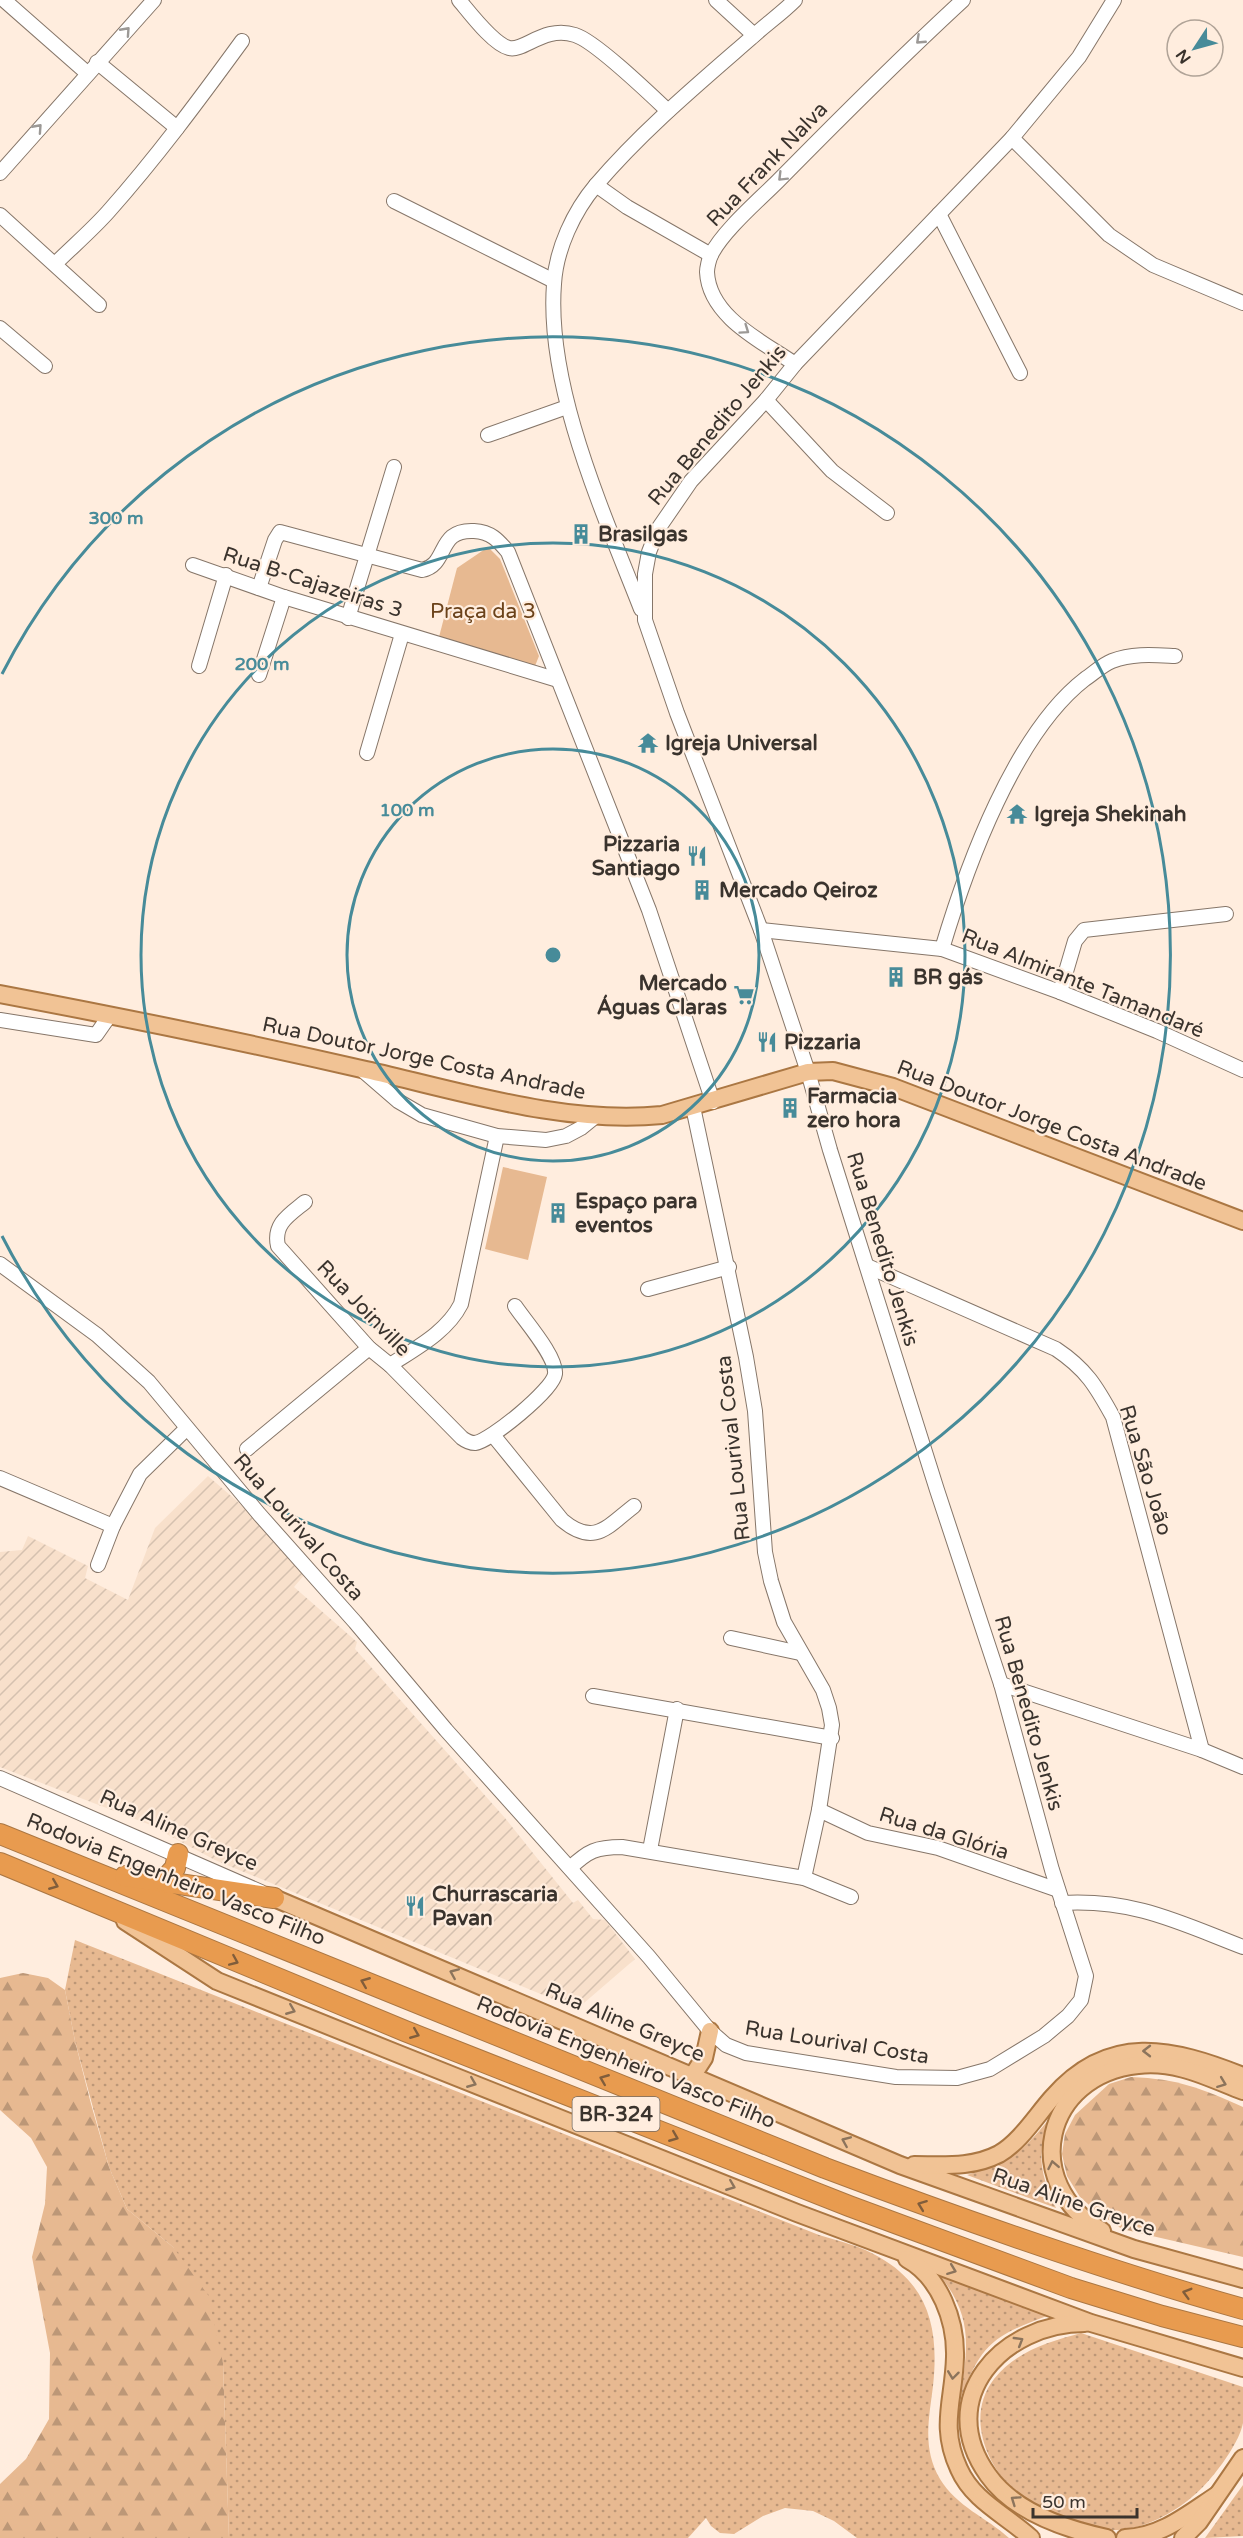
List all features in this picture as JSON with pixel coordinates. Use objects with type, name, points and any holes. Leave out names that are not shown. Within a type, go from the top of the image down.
[{"type":"highway","name":"Rodovia Engenheiro Vasco Filho","points":[[0,1834],[935,2210],[1072,2257],[1243,2309]]},
{"type":"highway","points":[[163,1881],[175,1868],[178,1854]]},
{"type":"highway","name":"BR-324","points":[[0,1863],[405,2031],[849,2206],[1071,2288],[1162,2316],[1243,2337]]},
{"type":"highway","points":[[93,1870],[274,1898]]},
{"type":"main road","name":"Rua Doutor Jorge Costa Andrade","points":[[0,994],[361,1068],[505,1101],[597,1115],[638,1117],[662,1115],[808,1072],[833,1071],[893,1087],[1243,1221]]},
{"type":"main road","name":"Rua Aline Greyce","points":[[274,1898],[900,2165],[1134,2249],[1243,2279]]},
{"type":"main road","points":[[94,1901],[217,1981],[797,2213],[1091,2323],[1243,2368]]},
{"type":"main road","points":[[693,2075],[704,2058],[710,2031]]},
{"type":"main road","points":[[900,2165],[964,2166],[1000,2153],[1017,2140],[1072,2077],[1091,2064],[1109,2057],[1136,2051],[1158,2051],[1202,2060],[1243,2076]]},
{"type":"main road","points":[[1134,2249],[1078,2213],[1067,2200],[1059,2184],[1052,2166],[1051,2146],[1053,2131],[1067,2103],[1076,2091],[1093,2078],[1136,2065],[1157,2064],[1180,2067],[1243,2091]]},
{"type":"main road","points":[[880,2243],[914,2262],[927,2274],[937,2287],[951,2324],[955,2356],[948,2404],[948,2428],[954,2457],[960,2471],[976,2496],[1031,2538]]},
{"type":"main road","points":[[1091,2323],[1053,2326],[1030,2334],[1008,2347],[993,2360],[976,2383],[969,2407],[968,2424],[979,2461],[1003,2491],[1060,2526],[1107,2538]]},
{"type":"main road","points":[[1191,2538],[1199,2522],[1243,2458]]},
{"type":"main road","points":[[1125,2538],[1150,2534],[1172,2525],[1217,2495]]},
{"type":"main road","points":[[1183,2538],[1199,2522]]},
{"type":"street","points":[[4,0],[87,73]]},
{"type":"street","points":[[0,173],[154,0]]},
{"type":"street","points":[[459,0],[500,43],[508,48],[515,48],[551,32],[565,32],[578,36],[595,47],[668,111]]},
{"type":"street","points":[[716,0],[754,35]]},
{"type":"street","points":[[645,620],[605,518],[567,407],[555,332],[554,281],[568,229],[596,185],[668,111],[795,0]]},
{"type":"street","name":"Rua Frank Nalva","points":[[795,364],[738,326],[720,307],[712,292],[707,272],[711,255],[749,210],[888,69],[963,0]]},
{"type":"street","name":"Rua Benedito Jenkis","points":[[1072,1932],[1001,1684],[937,1490],[830,1150],[808,1072],[761,930],[677,713],[645,620],[645,574],[649,552],[658,529],[691,481],[766,400],[795,364],[1012,138],[1079,57],[1114,0]]},
{"type":"street","points":[[55,264],[106,214],[177,128],[242,41]]},
{"type":"street","points":[[97,62],[177,128]]},
{"type":"street","points":[[1012,138],[1109,235],[1126,248],[1153,265],[1243,303]]},
{"type":"street","points":[[596,185],[627,207],[711,255]]},
{"type":"street","points":[[394,201],[554,281]]},
{"type":"street","points":[[939,214],[1020,373]]},
{"type":"street","points":[[0,215],[99,305]]},
{"type":"street","points":[[0,328],[45,366]]},
{"type":"street","points":[[766,400],[832,471],[887,513]]},
{"type":"street","points":[[488,435],[567,407]]},
{"type":"street","points":[[348,618],[394,467]]},
{"type":"street","points":[[259,588],[280,532],[288,532],[422,570],[430,568],[437,560],[446,540],[455,533],[464,530],[487,531],[498,540],[508,552],[649,910],[713,1101]]},
{"type":"street","name":"Rua B-Cajazeiras 3","points":[[193,565],[348,618],[558,680]]},
{"type":"street","points":[[199,666],[226,575]]},
{"type":"street","points":[[259,675],[284,597]]},
{"type":"street","points":[[368,753],[402,634]]},
{"type":"street","points":[[942,950],[965,881],[994,810],[1018,761],[1056,705],[1095,671],[1110,662],[1128,657],[1175,656]]},
{"type":"street","points":[[1059,992],[1076,941],[1084,930],[1226,914]]},
{"type":"street","name":"Rua Almirante Tamandaré","points":[[761,930],[942,950],[1059,992],[1157,1031],[1243,1070]]},
{"type":"street","points":[[0,1020],[96,1035],[110,1015]]},
{"type":"street","points":[[361,1068],[398,1101],[422,1115],[497,1136],[546,1140],[566,1136],[597,1115]]},
{"type":"street","name":"Rua Lourival Costa","points":[[693,1107],[729,1267],[755,1411],[769,1571],[784,1622],[823,1690],[829,1708],[832,1738],[804,1878]]},
{"type":"street","points":[[390,1365],[440,1331],[454,1318],[461,1304],[497,1136]]},
{"type":"street","name":"Rua Joinville","points":[[305,1202],[280,1223],[275,1234],[278,1246],[369,1348],[390,1365],[462,1438],[470,1443],[477,1443],[493,1435]]},
{"type":"street","name":"Rua Lourival Costa","points":[[0,1264],[97,1335],[149,1382],[186,1429],[446,1730],[649,1957],[710,2031],[726,2045],[746,2053],[896,2077],[957,2079],[990,2069],[1044,2036],[1068,2016],[1081,2000],[1086,1976],[1072,1932]]},
{"type":"street","name":"Rua São João","points":[[867,1266],[1056,1349],[1078,1363],[1094,1383],[1113,1417],[1202,1750]]},
{"type":"street","points":[[648,1289],[729,1267]]},
{"type":"street","points":[[515,1306],[552,1360],[555,1375],[549,1388],[493,1435],[562,1520],[575,1531],[588,1534],[602,1530],[634,1506]]},
{"type":"street","points":[[247,1449],[369,1348]]},
{"type":"street","points":[[98,1565],[113,1526],[140,1474],[186,1429]]},
{"type":"street","points":[[0,1478],[113,1526]]},
{"type":"street","points":[[731,1638],[800,1653]]},
{"type":"street","points":[[1001,1684],[1202,1750],[1243,1767]]},
{"type":"street","points":[[593,1696],[832,1738]]},
{"type":"street","points":[[650,1851],[677,1709]]},
{"type":"street","name":"Rua Aline Greyce","points":[[0,1778],[274,1898]]},
{"type":"street","name":"Rua da Glória","points":[[819,1810],[868,1833],[938,1848],[1060,1896],[1149,1911],[1243,1947]]},
{"type":"street","points":[[570,1868],[591,1851],[602,1847],[650,1851],[804,1878],[851,1897]]},
{"type":"shaded area","points":[[208,1476],[238,1502],[305,1574],[294,1587],[357,1642],[355,1649],[505,1818],[573,1903],[578,1900],[593,1919],[605,1920],[635,1959],[577,2009],[215,1860],[148,1824],[0,1767],[0,1552],[22,1550],[28,1536],[88,1566],[85,1578],[128,1600],[155,1528]]},
{"type":"green space","name":"Praça da 3","points":[[488,547],[500,559],[539,656],[535,666],[439,637],[457,568]]},
{"type":"green space","points":[[503,1167],[547,1177],[528,1260],[485,1249]]},
{"type":"green space","points":[[75,1940],[879,2257],[910,2282],[920,2296],[932,2329],[934,2366],[928,2433],[934,2467],[947,2489],[955,2497],[1009,2538],[857,2538],[834,2521],[813,2511],[785,2508],[763,2516],[734,2534],[720,2533],[711,2526],[706,2518],[688,2538],[229,2538],[223,2363],[173,2247],[127,2209],[109,2167],[75,2041],[65,1990]]},
{"type":"green space","points":[[23,1973],[48,1978],[65,1990],[91,2104],[109,2167],[127,2209],[173,2247],[208,2295],[223,2363],[229,2538],[0,2538],[0,2484],[26,2459],[49,2419],[50,2353],[32,2257],[45,2204],[47,2167],[31,2138],[0,2110],[0,1978]]},
{"type":"green space","points":[[1131,2077],[1176,2082],[1243,2107],[1243,2257],[1122,2229],[1080,2197],[1067,2176],[1062,2154],[1065,2134],[1075,2115],[1109,2084]]},
{"type":"green space","points":[[1054,2113],[1044,2138],[1042,2160],[1046,2183],[1056,2208],[967,2175],[996,2165],[1017,2153]]},
{"type":"green space","points":[[936,2271],[1047,2316],[1027,2323],[989,2346],[973,2369],[959,2403],[965,2366],[966,2334],[957,2303],[949,2287]]},
{"type":"green space","points":[[1081,2333],[1243,2387],[1243,2423],[1240,2432],[1236,2442],[1207,2483],[1167,2514],[1128,2529],[1110,2530],[1093,2527],[1068,2519],[1029,2501],[1005,2481],[988,2454],[983,2439],[980,2423],[981,2408],[986,2393],[1003,2369],[1012,2361],[1034,2349]]},
{"type":"green space","points":[[1243,2485],[1243,2536],[1205,2538]]},
{"type":"place","name":"Brasilgas","points":[[581,534]]},
{"type":"place","name":"Igreja Universal","points":[[648,743]]},
{"type":"place","name":"Igreja Shekinah","points":[[1017,814]]},
{"type":"place","name":"Pizzaria Santiago","points":[[697,856]]},
{"type":"place","name":"Mercado Qeiroz","points":[[702,890]]},
{"type":"place","name":"BR gás","points":[[896,977]]},
{"type":"place","name":"Mercado Águas Claras","points":[[744,995]]},
{"type":"place","name":"Pizzaria","points":[[767,1042]]},
{"type":"place","name":"Farmacia zero hora","points":[[790,1108]]},
{"type":"place","name":"Espaço para eventos","points":[[558,1213]]},
{"type":"place","name":"Churrascaria Pavan","points":[[415,1906]]}]
